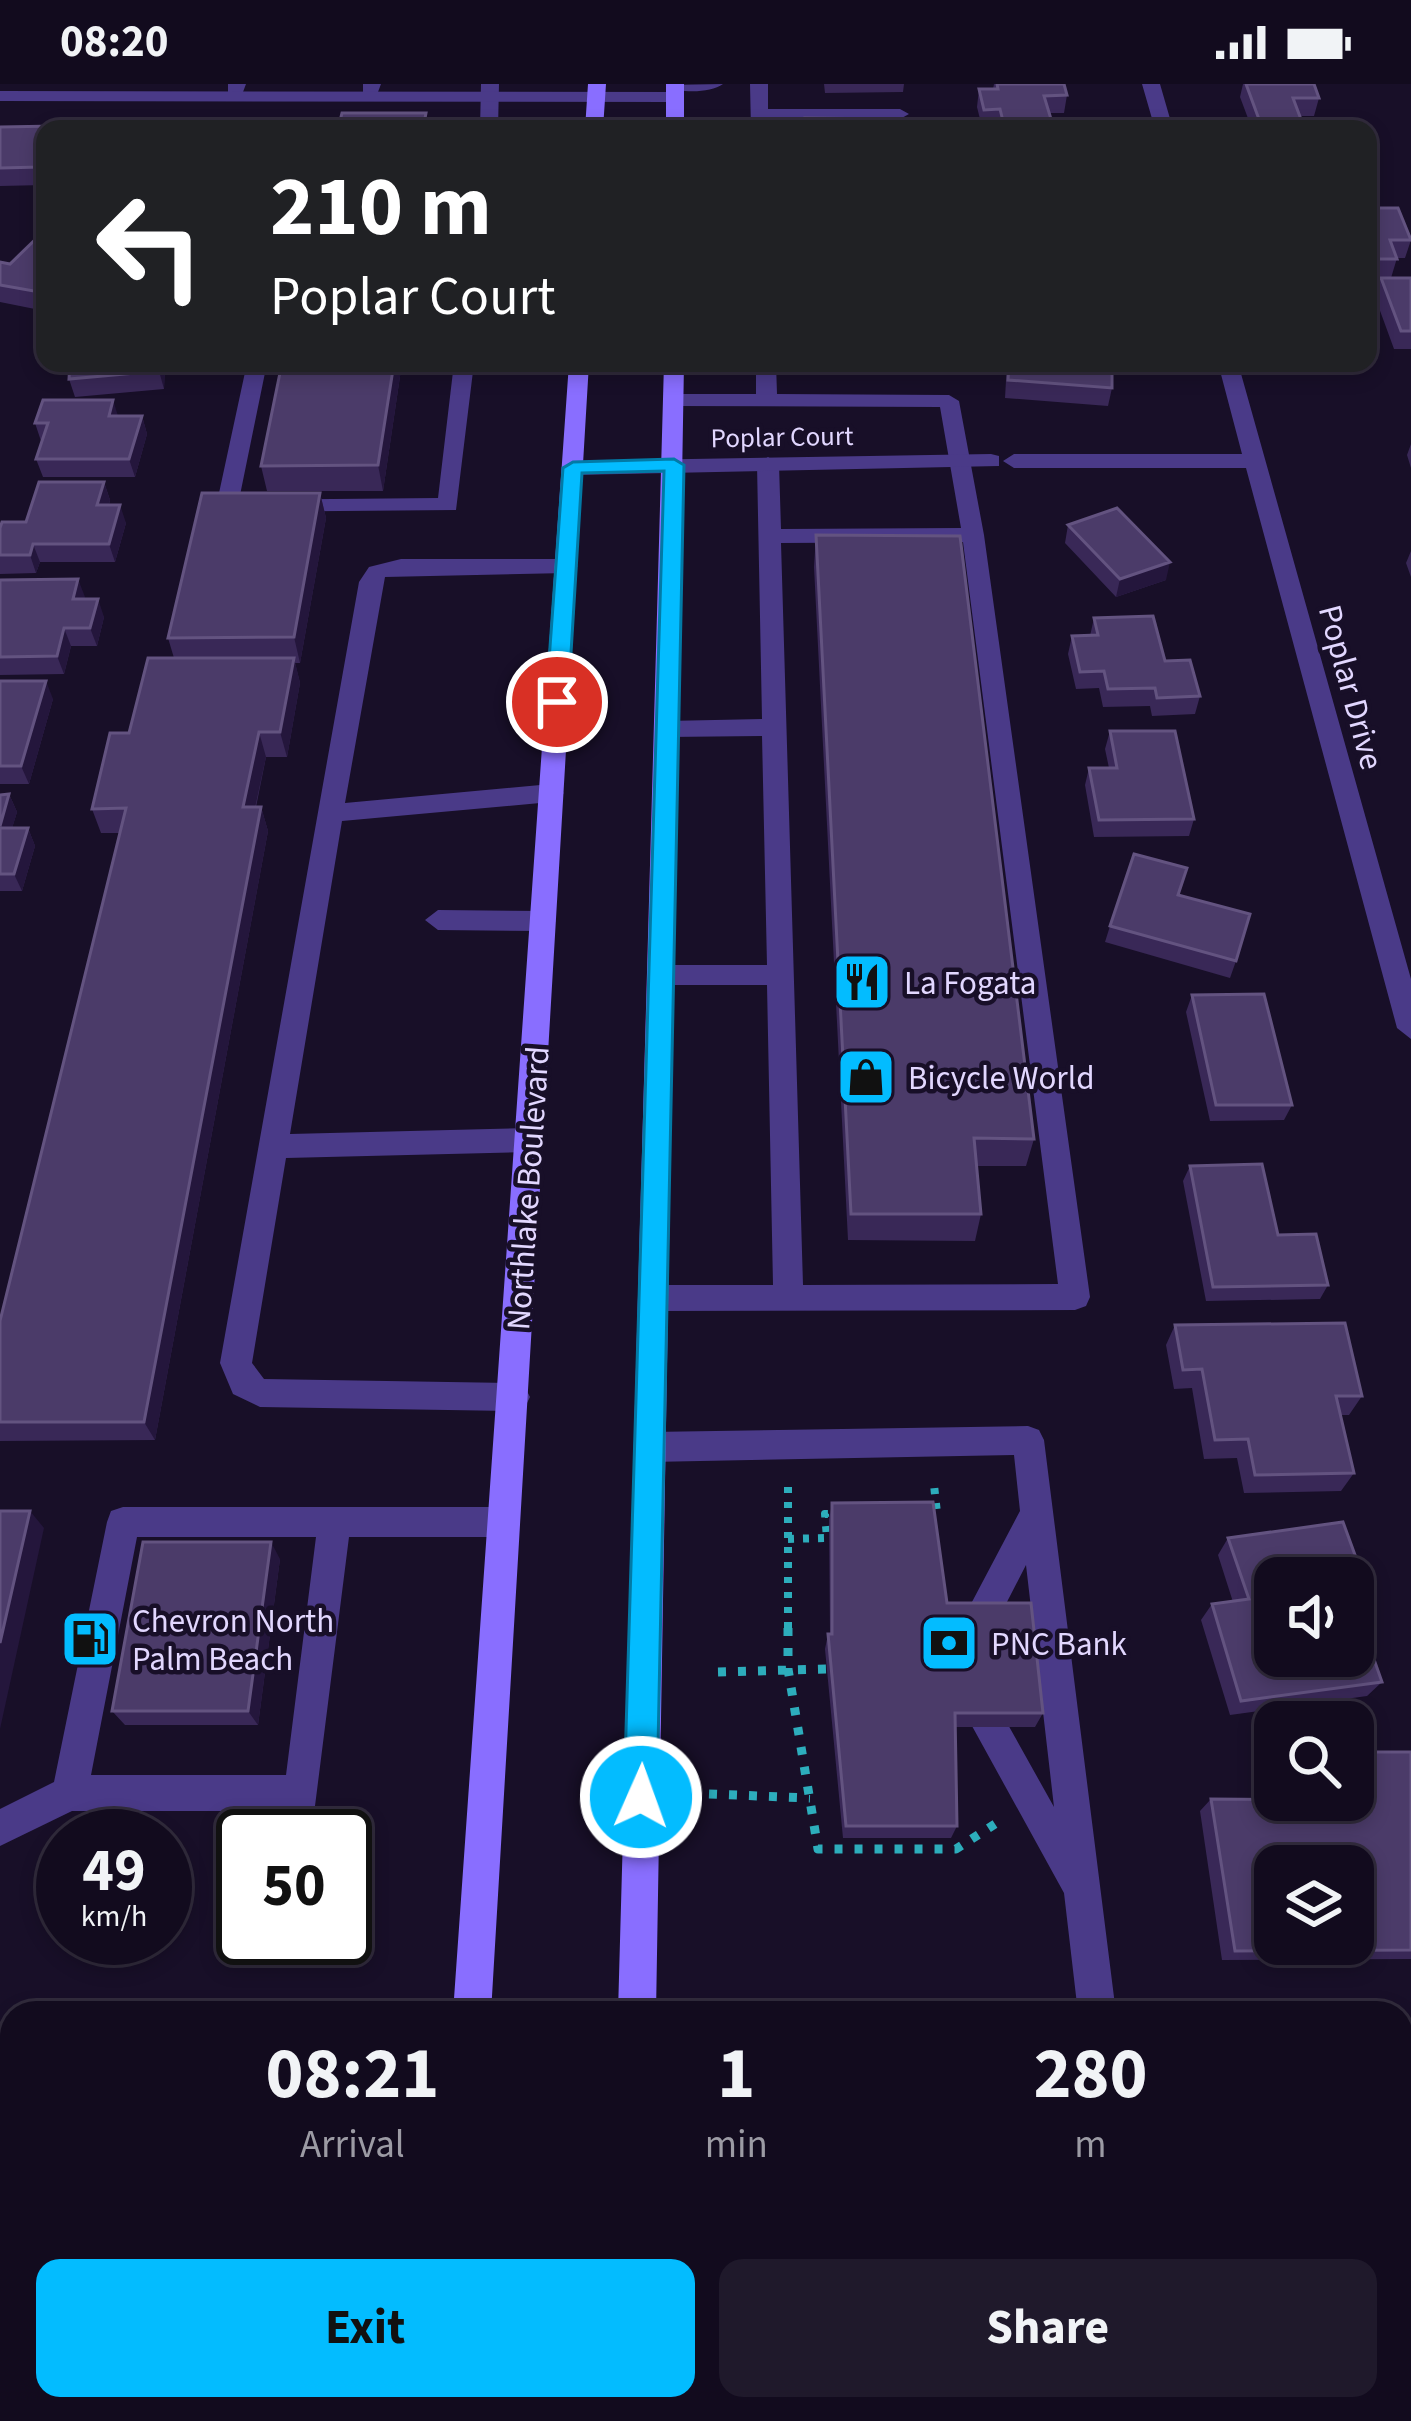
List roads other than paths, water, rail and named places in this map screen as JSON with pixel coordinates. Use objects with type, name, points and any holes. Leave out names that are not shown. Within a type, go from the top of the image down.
[{"type":"main road","points":[[675,89],[675,120]]},
{"type":"main road","points":[[594,120],[596,90]]},
{"type":"main road","name":"Northlake Boulevard","points":[[473,2001],[578,372]]},
{"type":"main road","points":[[637,2001],[674,372]]},
{"type":"street","points":[[0,96],[675,89],[714,84]]},
{"type":"street","points":[[759,84],[759,120]]},
{"type":"street","points":[[1151,84],[1161,120]]},
{"type":"street","points":[[490,120],[492,90]]},
{"type":"street","points":[[794,120],[900,114]]},
{"type":"street","points":[[255,372],[227,507],[448,505],[463,372]]},
{"type":"street","points":[[766,372],[767,399]]},
{"type":"street","name":"Poplar Drive","points":[[1230,372],[1411,1028]]},
{"type":"street","points":[[653,1298],[788,1294],[1075,1298],[973,535],[949,400],[674,400]]},
{"type":"street","name":"Poplar Court","points":[[573,468],[1255,461]]},
{"type":"street","points":[[768,464],[788,1294]]},
{"type":"street","points":[[771,536],[973,535]]},
{"type":"street","points":[[514,1397],[260,1393],[244,1384],[236,1363],[370,582],[377,572],[400,566],[567,566]]},
{"type":"street","points":[[667,729],[776,727]]},
{"type":"street","points":[[330,813],[550,793]]},
{"type":"street","points":[[438,920],[543,921]]},
{"type":"street","points":[[661,975],[781,975]]},
{"type":"street","points":[[275,1146],[530,1140]]},
{"type":"street","points":[[650,1447],[1028,1440],[1096,2001]]},
{"type":"street","points":[[980,1619],[1037,1510]]},
{"type":"street","points":[[70,1793],[123,1522],[504,1522]]},
{"type":"street","points":[[0,1828],[70,1793],[302,1793],[334,1522]]},
{"type":"street","points":[[990,1726],[1083,1895]]},
{"type":"place","name":"La Fogata","points":[[862,982]]},
{"type":"place","name":"Bicycle World","points":[[866,1077]]},
{"type":"place","name":"Chevron North Palm Beach","points":[[90,1639]]},
{"type":"place","name":"PNC Bank","points":[[949,1643]]}]
